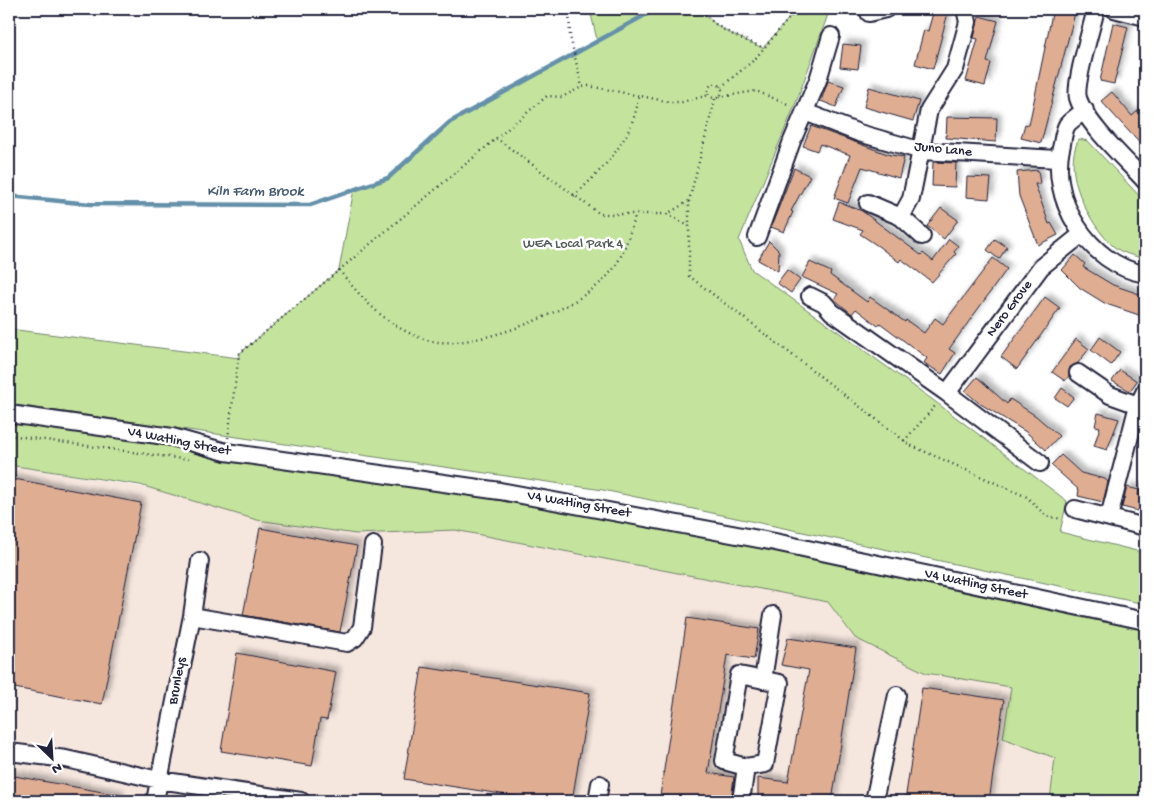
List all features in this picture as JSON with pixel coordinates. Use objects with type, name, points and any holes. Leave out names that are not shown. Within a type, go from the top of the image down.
[{"type":"street","points":[[868,13],[886,9]]},
{"type":"street","points":[[901,217],[911,199],[929,110],[955,69],[968,22],[965,9]]},
{"type":"street","points":[[1096,9],[1079,79],[1078,97],[1098,130],[1145,181]]},
{"type":"street","points":[[1114,9],[1143,14]]},
{"type":"street","points":[[757,237],[818,80],[831,36]]},
{"type":"street","points":[[1085,110],[1067,126],[1057,160],[1063,197],[1082,234],[1109,260],[1145,274]]},
{"type":"street","name":"Juno Lane","points":[[805,112],[860,133],[922,150],[1057,160]]},
{"type":"street","points":[[868,203],[901,217],[922,236]]},
{"type":"street","name":"Nero Grove","points":[[947,393],[1041,267],[1082,234]]},
{"type":"street","points":[[810,296],[824,303],[832,312],[947,393],[1040,463]]},
{"type":"street","points":[[1078,373],[1110,396],[1141,398],[1109,517]]},
{"type":"street","name":"V4 Watling Street","points":[[9,414],[172,437],[226,452],[500,491],[775,542],[1145,621]]},
{"type":"street","points":[[1073,515],[1109,517],[1145,527]]},
{"type":"street","points":[[192,616],[347,643],[355,638],[362,627],[373,545]]},
{"type":"street","name":"Brunleys","points":[[155,801],[192,616],[200,561]]},
{"type":"street","points":[[763,680],[773,615]]},
{"type":"street","points":[[738,675],[780,683],[765,764],[746,767],[724,761],[738,675]]},
{"type":"street","points":[[874,801],[897,695]]},
{"type":"street","points":[[9,752],[66,759],[159,780],[301,801]]},
{"type":"street","points":[[741,801],[746,767]]},
{"type":"street","points":[[597,801],[600,784]]},
{"type":"path","points":[[568,9],[572,47],[582,87]]},
{"type":"path","points":[[702,9],[706,16],[723,30],[764,48]]},
{"type":"path","points":[[721,87],[754,60],[797,9]]},
{"type":"path","points":[[709,95],[709,88],[712,85],[721,87]]},
{"type":"path","points":[[226,452],[239,354],[547,96],[562,97],[582,87],[682,102],[709,95],[715,99]]},
{"type":"path","points":[[719,97],[722,94],[721,87]]},
{"type":"path","points":[[805,112],[756,91],[715,99],[688,201],[690,276],[904,441],[1027,497],[1046,516],[1073,515]]},
{"type":"path","points":[[574,196],[612,159],[636,115],[639,96]]},
{"type":"path","points":[[496,138],[600,214],[667,214],[689,226]]},
{"type":"path","points":[[667,214],[688,201]]},
{"type":"path","points":[[339,270],[361,298],[382,317],[407,332],[428,340],[451,342],[479,338],[555,312],[590,292],[616,266],[636,214]]},
{"type":"path","points":[[904,441],[947,393]]},
{"type":"path","points":[[9,435],[192,460]]},
{"type":"shaded area","points":[[9,465],[190,495],[455,530],[828,602],[855,638],[926,673],[1012,687],[1003,738],[1055,758],[1050,801],[9,801]]},
{"type":"green space","name":"WEA Local Park 4","points":[[702,9],[721,28],[763,48],[797,9],[830,9],[797,100],[739,240],[752,270],[933,400],[1067,501],[1060,532],[1145,553],[1145,604],[603,490],[9,404],[9,329],[239,358],[239,354],[339,270],[354,189],[388,178],[450,122],[597,40],[590,10]]},
{"type":"green space","points":[[1079,139],[1088,141],[1145,202],[1145,259],[1113,246],[1095,224],[1087,210],[1080,196],[1073,166],[1074,152]]},
{"type":"green space","points":[[9,417],[500,491],[1145,621],[1145,801],[1050,801],[1055,758],[1003,738],[1011,687],[926,673],[855,638],[828,602],[455,530],[356,534],[257,520],[140,485],[9,465]]},
{"type":"building","points":[[934,9],[949,9],[933,69],[915,64],[924,30],[928,31]]},
{"type":"building","points":[[1053,9],[1075,13],[1041,143],[1021,138],[1025,124],[1029,125]]},
{"type":"building","points":[[979,16],[998,21],[987,62],[991,63],[985,86],[966,81],[978,39],[974,38]]},
{"type":"building","points":[[1113,23],[1128,27],[1114,84],[1100,81]]},
{"type":"building","points":[[843,44],[861,46],[858,69],[840,67]]},
{"type":"building","points":[[828,81],[844,86],[836,107],[821,101]]},
{"type":"building","points":[[869,87],[919,101],[913,121],[864,107]]},
{"type":"building","points":[[1112,92],[1132,116],[1140,109],[1145,116],[1145,149],[1101,101]]},
{"type":"building","points":[[947,117],[997,118],[996,142],[946,138]]},
{"type":"building","points":[[811,126],[890,155],[904,157],[899,178],[862,167],[848,203],[834,198],[850,155],[820,144],[817,151],[803,146]]},
{"type":"building","points":[[933,162],[956,163],[955,187],[932,186]]},
{"type":"building","points":[[794,168],[810,176],[791,211],[793,212],[784,232],[771,227]]},
{"type":"building","points":[[1038,170],[1040,184],[1035,184],[1049,224],[1051,223],[1058,235],[1038,245],[1019,196],[1017,172]]},
{"type":"building","points":[[967,177],[991,178],[989,199],[966,197]]},
{"type":"building","points":[[839,202],[862,211],[921,255],[923,253],[933,261],[949,239],[958,246],[954,252],[956,254],[932,282],[901,259],[899,262],[860,234],[863,230],[833,219]]},
{"type":"building","points":[[941,208],[958,220],[944,239],[927,226]]},
{"type":"building","points":[[995,239],[1007,247],[999,259],[987,250]]},
{"type":"building","points":[[769,241],[779,251],[778,271],[758,260]]},
{"type":"building","points":[[1075,255],[1085,264],[1083,267],[1113,285],[1145,296],[1145,317],[1106,304],[1080,288],[1062,270]]},
{"type":"building","points":[[993,258],[1007,269],[949,349],[955,353],[942,374],[924,363],[927,358],[880,323],[878,326],[856,309],[852,314],[834,299],[838,294],[802,277],[810,262],[831,272],[830,275],[867,302],[870,297],[924,333],[935,318],[943,324]]},
{"type":"building","points":[[787,270],[800,280],[791,293],[777,283]]},
{"type":"building","points":[[1045,297],[1060,308],[1017,369],[1001,357]]},
{"type":"building","points":[[1100,337],[1120,352],[1111,365],[1091,350]]},
{"type":"building","points":[[1076,339],[1089,349],[1078,363],[1070,367],[1069,376],[1065,381],[1052,372]]},
{"type":"building","points":[[1120,370],[1137,381],[1130,391],[1112,381]]},
{"type":"building","points":[[977,377],[1007,404],[1010,399],[1036,416],[1059,436],[1046,450],[1026,432],[979,403],[965,391]]},
{"type":"building","points":[[1062,388],[1074,397],[1067,406],[1055,398]]},
{"type":"building","points":[[1098,413],[1119,419],[1107,450],[1094,446],[1100,427],[1095,426]]},
{"type":"building","points":[[1061,455],[1081,473],[1105,479],[1108,482],[1103,502],[1078,496],[1079,490],[1051,465]]},
{"type":"building","points":[[9,478],[141,503],[102,704],[9,687]]},
{"type":"building","points":[[1127,487],[1139,490],[1138,495],[1145,496],[1142,512],[1122,507]]},
{"type":"building","points":[[260,528],[357,546],[340,632],[243,615]]},
{"type":"building","points":[[687,618],[759,629],[754,659],[727,655],[708,773],[734,777],[731,801],[692,801],[660,796]]},
{"type":"building","points":[[788,638],[856,648],[832,801],[758,801],[758,778],[788,782],[809,670],[781,665]]},
{"type":"building","points":[[237,653],[336,672],[327,720],[320,719],[312,766],[221,751]]},
{"type":"building","points":[[422,667],[590,693],[572,801],[546,801],[404,779]]},
{"type":"building","points":[[922,688],[1004,700],[989,801],[905,801]]},
{"type":"building","points":[[9,775],[119,795],[119,801],[9,801]]},
{"type":"waterway","name":"Kiln Farm Brook","points":[[9,196],[90,204],[310,205],[388,178],[450,122],[656,9]]}]
